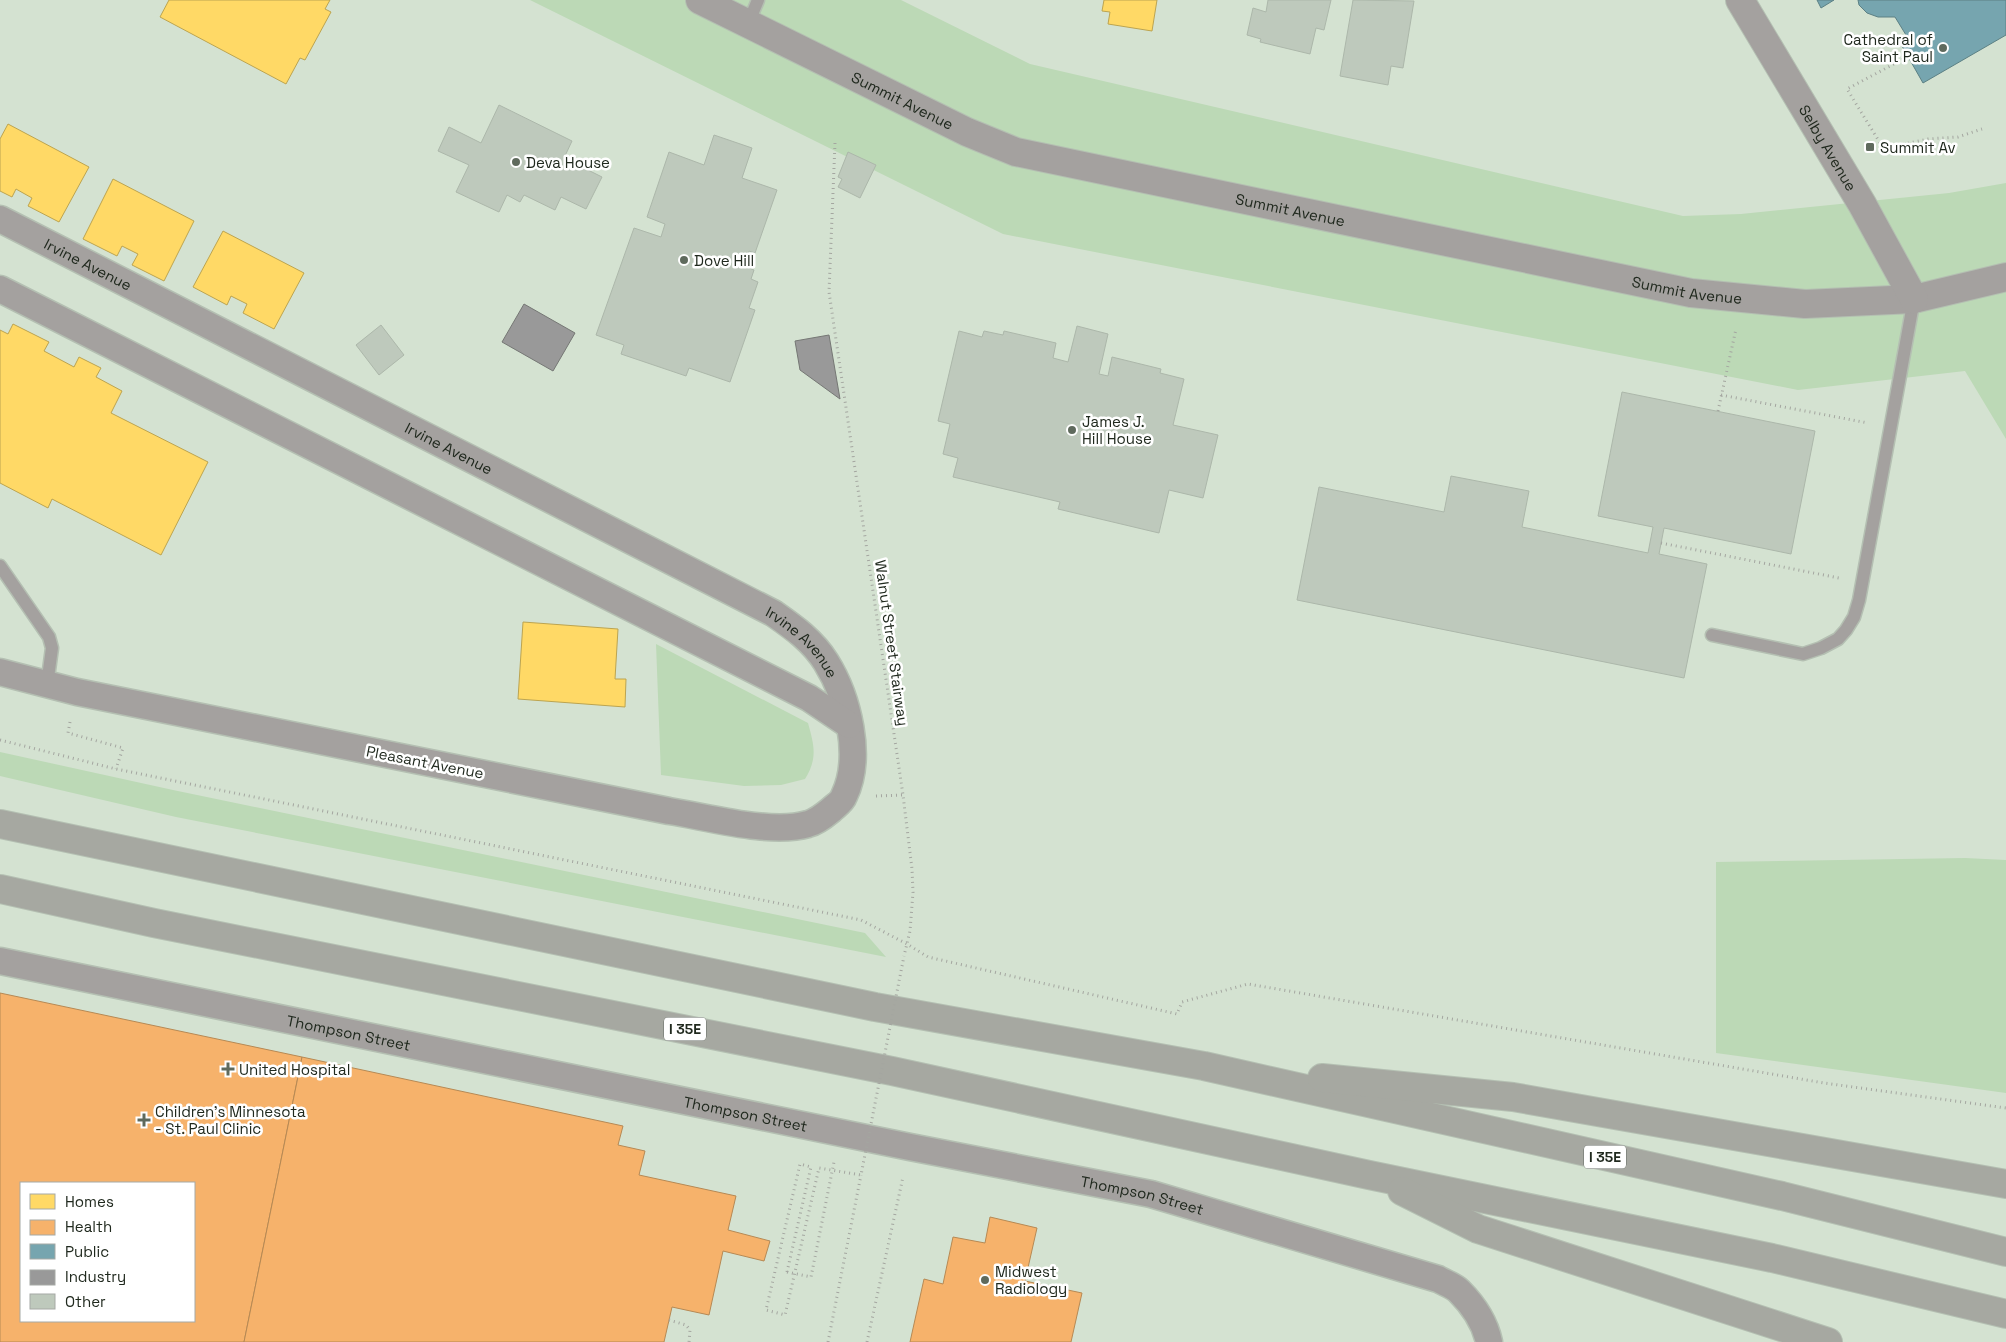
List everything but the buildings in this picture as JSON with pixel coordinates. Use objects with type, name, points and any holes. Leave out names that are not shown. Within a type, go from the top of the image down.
[{"type":"highway","name":"I 35E","points":[[0,824],[875,1007],[1204,1066],[1773,1194],[2006,1252]]},
{"type":"highway","name":"I 35E","points":[[0,889],[164,925],[892,1071],[1369,1175],[1772,1258],[2006,1314]]},
{"type":"highway","points":[[1204,1066],[1513,1097],[2006,1184]]},
{"type":"highway","points":[[1369,1175],[1478,1229],[1828,1342]]},
{"type":"street","name":"Summit Avenue","points":[[700,0],[754,12],[967,132],[1016,152],[1691,293],[1805,304],[1914,299],[2006,277]]},
{"type":"street","name":"Selby Avenue","points":[[1740,0],[1862,204],[1914,299]]},
{"type":"street","name":"Irvine Avenue","points":[[0,219],[773,613],[811,642],[826,663],[841,694],[854,755],[850,777],[843,798]]},
{"type":"street","name":"Irvine Avenue","points":[[0,289],[809,698],[849,725]]},
{"type":"street","name":"Pleasant Avenue","points":[[0,672],[47,685],[660,809],[767,827],[790,828],[810,824],[827,813],[843,798]]},
{"type":"street","name":"Thompson Street","points":[[0,961],[901,1145],[1151,1194],[1438,1280],[1458,1290],[1486,1328],[1489,1342]]},
{"type":"lane","points":[[1712,635],[1803,654],[1821,648],[1838,639],[1854,617],[1914,299]]},
{"type":"lane","points":[[0,566],[49,637],[52,648],[47,685]]},
{"type":"path","points":[[1907,57],[1848,89],[1885,151],[1904,144],[1928,139],[1958,137],[1982,129]]},
{"type":"path","name":"Walnut Street Stairway","points":[[828,1342],[912,912],[912,869],[903,795],[829,292],[835,143]]},
{"type":"path","points":[[1718,411],[1743,299]]},
{"type":"path","points":[[1721,395],[1890,427]]},
{"type":"path","points":[[1661,542],[1862,582]]},
{"type":"path","points":[[68,733],[123,748],[116,769]]},
{"type":"path","points":[[0,740],[116,769],[861,920],[907,944],[928,958],[1178,1014],[1182,1002],[1248,984],[1824,1083],[2006,1108]]},
{"type":"path","points":[[836,1154],[811,1278],[788,1272],[811,1167],[800,1164],[766,1310],[785,1315],[819,1168],[861,1176]]},
{"type":"path","points":[[867,1342],[905,1168]]},
{"type":"path","points":[[669,1320],[686,1325],[690,1330],[689,1342]]},
{"type":"green space","points":[[530,0],[901,0],[1030,64],[1683,216],[1741,214],[1949,193],[2006,183],[2006,439],[1965,371],[1798,390],[1003,234]]},
{"type":"green space","points":[[656,644],[808,723],[814,751],[812,764],[805,779],[781,785],[744,786],[661,775]]},
{"type":"green space","points":[[0,752],[173,790],[865,933],[886,957],[176,817],[0,776]]},
{"type":"green space","points":[[1965,858],[2006,860],[2006,1093],[1716,1053],[1716,862]]},
{"type":"place","name":"Cathedral of Saint Paul","points":[[1943,48]]},
{"type":"place","name":"Summit Av","points":[[1870,147]]},
{"type":"place","name":"Deva House","points":[[516,162]]},
{"type":"place","name":"Dove Hill","points":[[684,260]]},
{"type":"place","name":"James J. Hill House","points":[[1072,430]]},
{"type":"place","name":"United Hospital","points":[[228,1069]]},
{"type":"place","name":"Children's Minnesota - St. Paul Clinic","points":[[144,1120]]},
{"type":"place","name":"Midwest Radiology","points":[[985,1280]]}]
